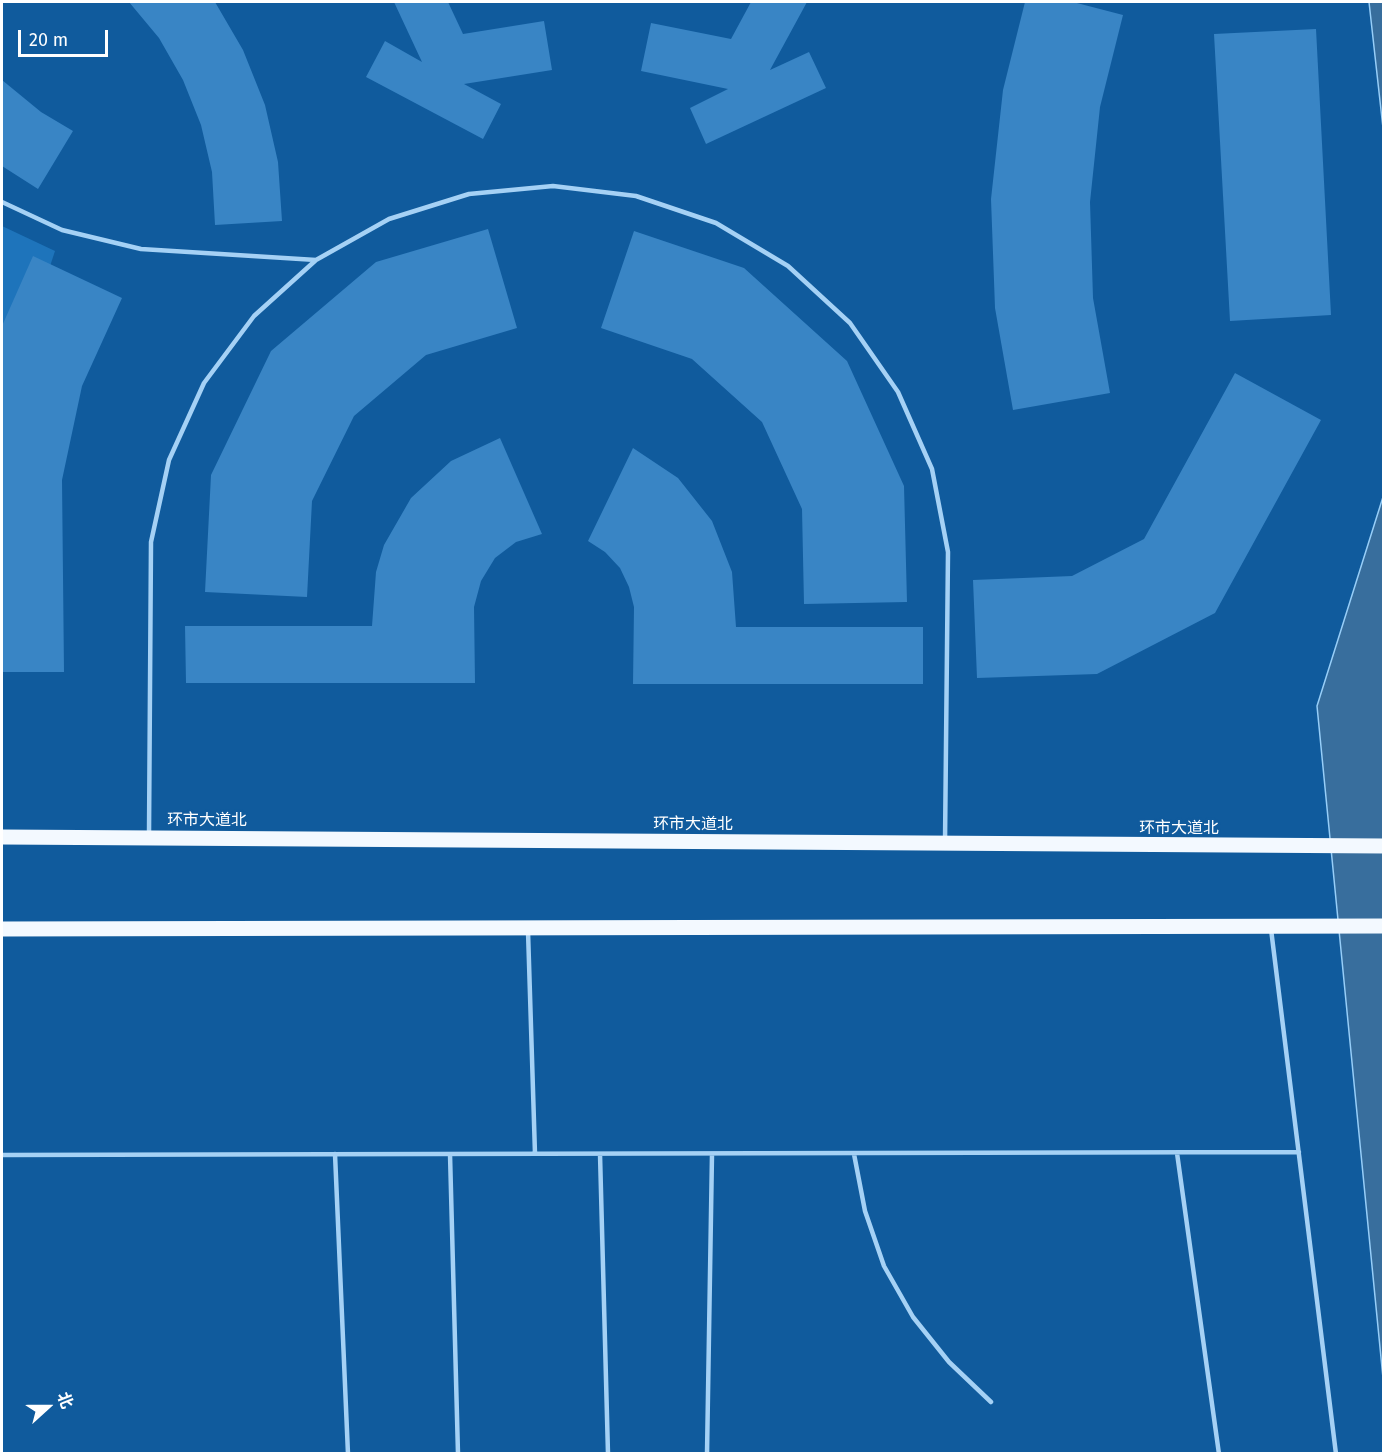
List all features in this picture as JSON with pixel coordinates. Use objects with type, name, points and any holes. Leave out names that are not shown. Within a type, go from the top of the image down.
[{"type":"main road","name":"环市大道北","points":[[2,837],[945,845],[1383,846]]},
{"type":"main road","points":[[2,929],[1383,926]]},
{"type":"lane","points":[[149,838],[151,542],[169,460],[204,383],[254,316],[316,260],[389,219],[469,194],[553,186],[636,196],[716,223],[796,273],[850,323],[898,392],[932,469],[948,552],[945,845]]},
{"type":"lane","points":[[2,202],[62,230],[141,249],[316,260]]},
{"type":"lane","points":[[1271,927],[1336,1454]]},
{"type":"lane","points":[[528,928],[535,1154]]},
{"type":"lane","points":[[2,1155],[1299,1152]]},
{"type":"lane","points":[[1177,1153],[1220,1454]]},
{"type":"lane","points":[[335,1154],[348,1454]]},
{"type":"lane","points":[[450,1154],[458,1454]]},
{"type":"lane","points":[[600,1154],[608,1454]]},
{"type":"lane","points":[[707,1454],[712,1154]]},
{"type":"lane","points":[[854,1154],[865,1211],[884,1266],[912,1317],[949,1362],[991,1402]]},
{"type":"shaded area","points":[[1369,2],[1383,2],[1383,128]]},
{"type":"shaded area","points":[[2,226],[55,251],[2,412]]},
{"type":"shaded area","points":[[1383,497],[1383,1378],[1317,706]]},
{"type":"building","points":[[129,2],[215,2],[243,50],[265,105],[278,162],[282,221],[215,225],[212,172],[201,125],[183,80],[159,38]]},
{"type":"building","points":[[394,2],[448,2],[463,34],[544,21],[552,70],[464,84],[501,104],[483,139],[366,77],[385,41],[422,62]]},
{"type":"building","points":[[751,2],[807,2],[770,70],[809,52],[826,88],[706,144],[690,108],[728,89],[641,71],[651,23],[731,39]]},
{"type":"building","points":[[1025,2],[1073,2],[1123,15],[1100,107],[1090,202],[1093,298],[1110,393],[1013,410],[995,308],[991,199],[1003,90]]},
{"type":"building","points":[[1316,29],[1331,315],[1230,321],[1214,34]]},
{"type":"building","points":[[2,80],[41,112],[73,131],[38,189],[2,166]]},
{"type":"building","points":[[488,229],[517,328],[426,355],[354,416],[312,501],[307,597],[205,592],[211,475],[271,351],[376,262]]},
{"type":"building","points":[[634,231],[744,268],[847,361],[904,486],[907,602],[804,604],[802,509],[762,422],[692,359],[601,328]]},
{"type":"building","points":[[33,256],[122,298],[82,386],[62,480],[64,672],[2,672],[2,326]]},
{"type":"building","points":[[1235,373],[1321,420],[1215,613],[1097,674],[977,678],[973,580],[1072,576],[1144,539]]},
{"type":"building","points":[[500,438],[542,534],[516,542],[495,558],[481,581],[474,607],[475,683],[186,683],[185,626],[372,626],[376,572],[384,545],[411,498],[451,461]]},
{"type":"building","points":[[633,448],[678,478],[712,521],[732,572],[736,627],[923,627],[923,684],[633,684],[634,607],[629,587],[620,568],[605,552],[588,541]]}]
